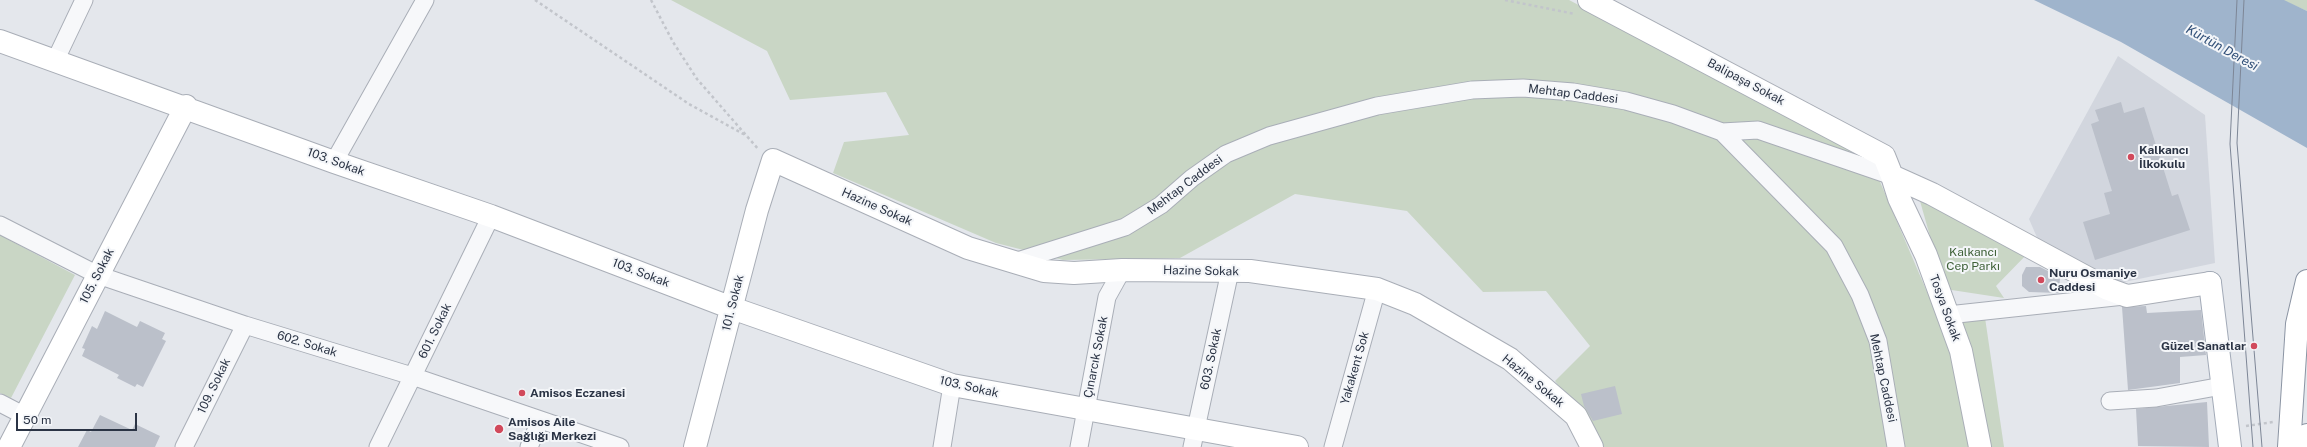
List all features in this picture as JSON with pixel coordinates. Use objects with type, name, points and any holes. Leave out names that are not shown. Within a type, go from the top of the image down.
[{"type":"main road","name":"Balipaşa Sokak","points":[[1590,0],[1884,156],[1892,176]]},
{"type":"main road","name":"103. Sokak","points":[[0,41],[186,106],[334,162],[492,216],[732,308],[952,386],[1085,410],[1194,438],[1297,447]]},
{"type":"main road","name":"105. Sokak","points":[[9,447],[186,106]]},
{"type":"main road","name":"Hazine Sokak","points":[[773,160],[968,248],[1044,271],[1074,273],[1122,270],[1250,271],[1377,289],[1414,304],[1510,359],[1576,416],[1592,447]]},
{"type":"main road","name":"101. Sokak","points":[[695,447],[757,210],[773,160]]},
{"type":"main road","points":[[1892,176],[1932,194],[2108,289],[2127,296],[2210,283],[2229,438]]},
{"type":"main road","name":"Tosya Sokak","points":[[1892,176],[1899,198],[1926,255],[1961,351],[1980,447]]},
{"type":"main road","points":[[2289,447],[2298,324],[2307,281]]},
{"type":"main road","points":[[2304,447],[2307,435]]},
{"type":"street","points":[[55,61],[84,0]]},
{"type":"street","points":[[334,162],[425,0]]},
{"type":"street","name":"Mehtap Caddesi","points":[[1014,262],[1125,227],[1161,205],[1192,178],[1226,154],[1269,136],[1377,106],[1472,90],[1523,88],[1573,92],[1626,101],[1673,114],[1722,132],[1834,246],[1860,295],[1878,341],[1896,447]]},
{"type":"street","points":[[1722,132],[1758,130],[1892,176]]},
{"type":"street","name":"601. Sokak","points":[[378,447],[492,216]]},
{"type":"street","name":"602. Sokak","points":[[0,225],[98,275],[245,325],[412,376],[540,421],[620,447]]},
{"type":"street","name":"Çınarcık Sokak","points":[[1079,447],[1107,297],[1122,270]]},
{"type":"street","name":"603. Sokak","points":[[1194,438],[1230,271]]},
{"type":"street","name":"Yakakent Sok","points":[[1333,447],[1377,289]]},
{"type":"street","points":[[1948,316],[2127,296]]},
{"type":"street","name":"109. Sokak","points":[[184,447],[245,325]]},
{"type":"street","points":[[942,447],[952,386]]},
{"type":"street","points":[[2110,401],[2156,398],[2222,386]]},
{"type":"street","points":[[0,403],[25,416]]},
{"type":"street","points":[[529,447],[540,421]]},
{"type":"path","points":[[535,0],[689,104],[747,136]]},
{"type":"path","points":[[651,0],[672,42],[697,79],[761,153],[773,160]]},
{"type":"path","points":[[2229,438],[2290,420]]},
{"type":"shaded area","points":[[2118,56],[2205,115],[2215,263],[2115,284],[2039,242],[2029,219]]},
{"type":"green space","points":[[671,0],[1569,0],[1869,156],[1936,313],[1983,304],[2004,447],[1596,447],[1593,429],[1555,381],[1590,346],[1546,291],[1483,292],[1407,211],[1295,194],[1180,258],[1063,260],[996,243],[833,173],[844,142],[909,135],[886,92],[790,100],[767,51]]},
{"type":"green space","points":[[2282,0],[2307,0],[2307,11]]},
{"type":"green space","name":"Kalkancı Cep Parkı","points":[[1918,194],[2030,251],[1996,286],[2004,298],[1945,289]]},
{"type":"green space","points":[[0,235],[75,275],[11,398],[0,393]]},
{"type":"water","name":"Kürtün Deresi","points":[[2034,0],[2284,0],[2307,11],[2307,148],[2121,42]]},
{"type":"building","name":"Kalkancı İlkokulu","points":[[2121,102],[2124,113],[2144,107],[2172,196],[2178,194],[2190,230],[2095,260],[2083,222],[2110,214],[2104,193],[2112,191],[2091,124],[2099,121],[2095,110]]},
{"type":"building","name":"Nuru Osmaniye Caddesi","points":[[2026,267],[2040,267],[2060,277],[2059,293],[2029,292],[2022,286],[2022,275]]},
{"type":"building","points":[[2146,306],[2147,313],[2201,310],[2206,355],[2180,357],[2180,383],[2128,390],[2122,307]]},
{"type":"building","points":[[105,311],[137,327],[140,321],[165,333],[162,339],[166,341],[143,387],[137,384],[135,387],[117,378],[119,375],[82,356],[85,349],[82,348],[92,326],[97,329]]},
{"type":"building","points":[[1615,386],[1622,414],[1593,421],[1584,406],[1581,394]]},
{"type":"building","points":[[2207,402],[2209,447],[2138,446],[2136,409]]},
{"type":"building","points":[[100,415],[132,430],[135,424],[160,436],[155,447],[78,447],[87,430],[91,432]]},
{"type":"tram line","points":[[2237,0],[2230,144],[2253,447]]},
{"type":"tram line","points":[[2244,0],[2237,143],[2262,447]]},
{"type":"place","name":"Kalkancı İlkokulu","points":[[2131,157]]},
{"type":"place","name":"Nuru Osmaniye Caddesi","points":[[2041,280]]},
{"type":"place","name":"Güzel Sanatlar","points":[[2254,346]]},
{"type":"place","name":"Amisos Eczanesi","points":[[522,393]]},
{"type":"place","name":"Amisos Aile Sağlığı Merkezi","points":[[499,429]]}]
